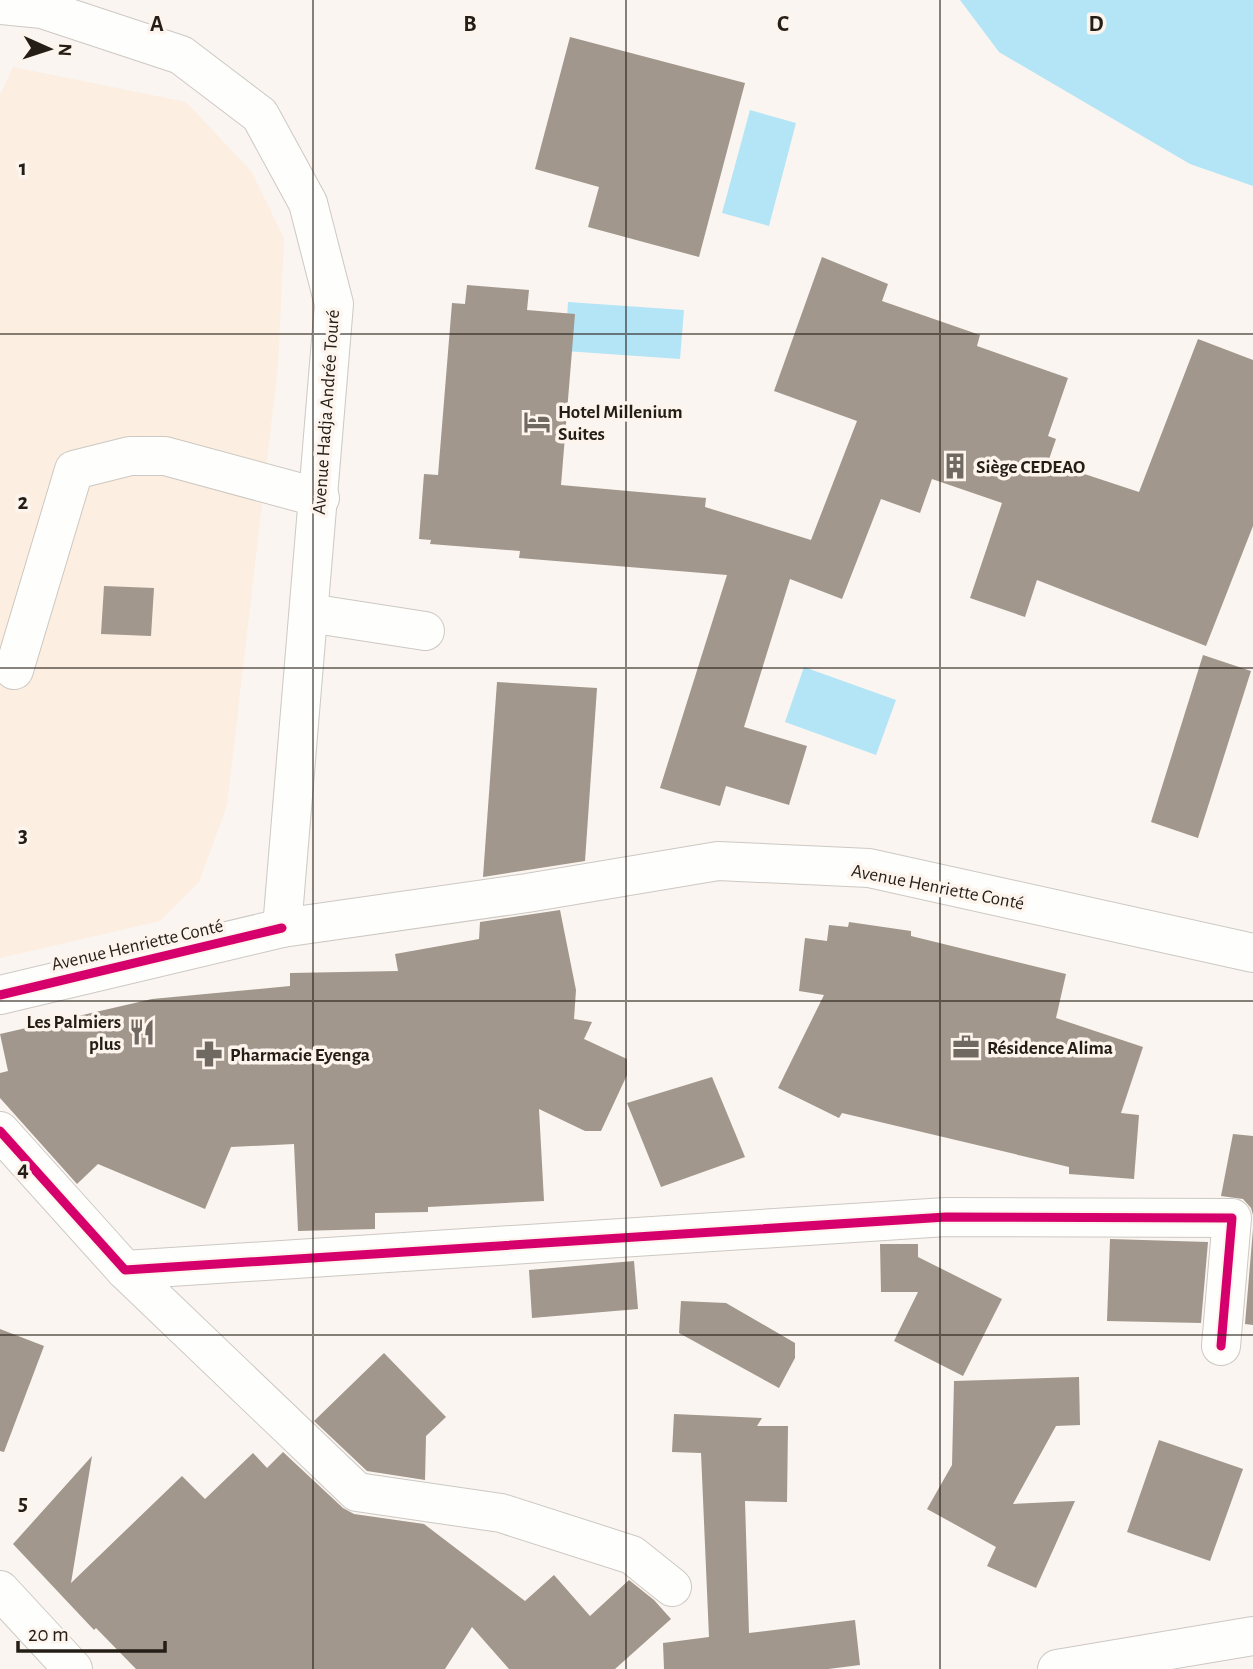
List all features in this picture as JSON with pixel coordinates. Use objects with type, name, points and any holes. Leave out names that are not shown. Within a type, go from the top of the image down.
[{"type":"main road","name":"Avenue Hadja Andrée Touré","points":[[0,5],[43,4],[181,55],[260,115],[308,203],[334,304],[320,498],[282,928]]},
{"type":"main road","points":[[14,670],[74,470],[130,456],[165,456],[320,498]]},
{"type":"main road","points":[[309,613],[425,631]]},
{"type":"main road","name":"Avenue Henriette Conté","points":[[0,995],[282,928],[527,893],[718,861],[869,868],[1253,953]]},
{"type":"main road","points":[[0,1131],[125,1270],[357,1492],[501,1513],[632,1555],[672,1587]]},
{"type":"main road","points":[[125,1270],[946,1217],[1232,1218],[1221,1346]]},
{"type":"main road","points":[[0,1590],[73,1669]]},
{"type":"main road","points":[[1057,1669],[1253,1636]]},
{"type":"shaded area","points":[[13,67],[186,102],[251,171],[284,238],[278,365],[227,805],[199,882],[160,921],[0,958],[0,95]]},
{"type":"water","points":[[960,0],[1253,0],[1253,186],[1190,164],[999,52]]},
{"type":"water","points":[[750,110],[796,123],[769,226],[722,213]]},
{"type":"water","points":[[568,302],[684,310],[680,359],[565,351]]},
{"type":"water","points":[[804,667],[896,700],[876,755],[785,722]]},
{"type":"building","points":[[570,37],[745,83],[699,257],[588,227],[599,187],[535,169]]},
{"type":"building","points":[[822,257],[888,284],[882,301],[980,335],[977,346],[1068,378],[1048,436],[1056,439],[1048,462],[1139,492],[1198,339],[1253,360],[1253,526],[1206,646],[1037,580],[1025,617],[970,598],[1002,503],[932,479],[920,513],[881,499],[842,599],[790,579],[744,727],[807,746],[789,805],[726,786],[720,806],[660,788],[727,575],[519,558],[520,551],[430,544],[431,540],[419,539],[424,474],[438,475],[452,303],[465,304],[467,285],[529,290],[527,310],[575,314],[561,485],[706,498],[705,507],[811,540],[857,421],[774,391]]},
{"type":"building","points":[[104,586],[154,588],[151,636],[101,634]]},
{"type":"building","points":[[1203,655],[1251,671],[1198,838],[1151,822]]},
{"type":"building","points":[[497,682],[597,688],[585,861],[483,877]]},
{"type":"building","points":[[560,910],[576,990],[574,1019],[592,1022],[584,1039],[627,1059],[627,1075],[601,1131],[585,1131],[539,1109],[544,1201],[428,1207],[428,1212],[375,1213],[375,1229],[298,1231],[294,1144],[231,1147],[205,1209],[98,1164],[77,1184],[0,1098],[0,1073],[8,1071],[0,1034],[152,999],[290,986],[290,973],[398,971],[395,954],[479,939],[480,922]]},
{"type":"building","points":[[849,922],[911,931],[911,936],[1066,974],[1056,1018],[1143,1047],[1121,1113],[1139,1115],[1134,1179],[1069,1174],[1069,1167],[842,1113],[839,1118],[778,1088],[824,995],[799,991],[805,938],[827,941],[829,925],[848,927]]},
{"type":"building","points":[[712,1077],[745,1157],[661,1187],[627,1103]]},
{"type":"building","points":[[1233,1134],[1253,1136],[1253,1215],[1243,1199],[1221,1196]]},
{"type":"building","points":[[1253,1229],[1253,1325],[1245,1324]]},
{"type":"building","points":[[1110,1239],[1208,1242],[1201,1323],[1107,1321]]},
{"type":"building","points":[[880,1244],[918,1244],[918,1257],[1002,1299],[963,1376],[894,1341],[918,1292],[881,1292]]},
{"type":"building","points":[[634,1261],[638,1309],[532,1318],[529,1270]]},
{"type":"building","points":[[681,1301],[726,1303],[795,1343],[795,1358],[779,1388],[679,1333]]},
{"type":"building","points":[[0,1329],[44,1346],[4,1452],[0,1451]]},
{"type":"building","points":[[384,1353],[446,1417],[426,1436],[425,1480],[367,1471],[314,1421]]},
{"type":"building","points":[[1079,1377],[1080,1425],[1056,1426],[1013,1504],[1075,1501],[1036,1588],[987,1566],[996,1547],[927,1509],[952,1465],[954,1381]]},
{"type":"building","points":[[674,1414],[762,1418],[757,1426],[788,1426],[787,1502],[745,1501],[749,1633],[855,1620],[860,1665],[828,1669],[664,1669],[663,1643],[709,1637],[701,1453],[672,1452]]},
{"type":"building","points":[[1159,1440],[1243,1469],[1210,1561],[1127,1532]]},
{"type":"building","points":[[283,1452],[343,1508],[354,1514],[424,1524],[525,1601],[554,1575],[590,1616],[629,1580],[654,1600],[671,1619],[615,1669],[509,1669],[472,1627],[445,1669],[136,1669],[96,1628],[94,1630],[13,1544],[92,1456],[71,1583],[182,1476],[205,1499],[253,1453],[267,1468]]},
{"type":"cycle path","points":[[0,995],[282,928]]},
{"type":"cycle path","points":[[0,1131],[125,1270],[946,1217],[1232,1218],[1221,1346]]},
{"type":"place","name":"Hotel Millenium Suites","points":[[537,422]]},
{"type":"place","name":"Siège CEDEAO","points":[[955,466]]},
{"type":"place","name":"Les Palmiers plus","points":[[142,1032]]},
{"type":"place","name":"Résidence Alima","points":[[966,1047]]},
{"type":"place","name":"Pharmacie Eyenga","points":[[209,1054]]}]
